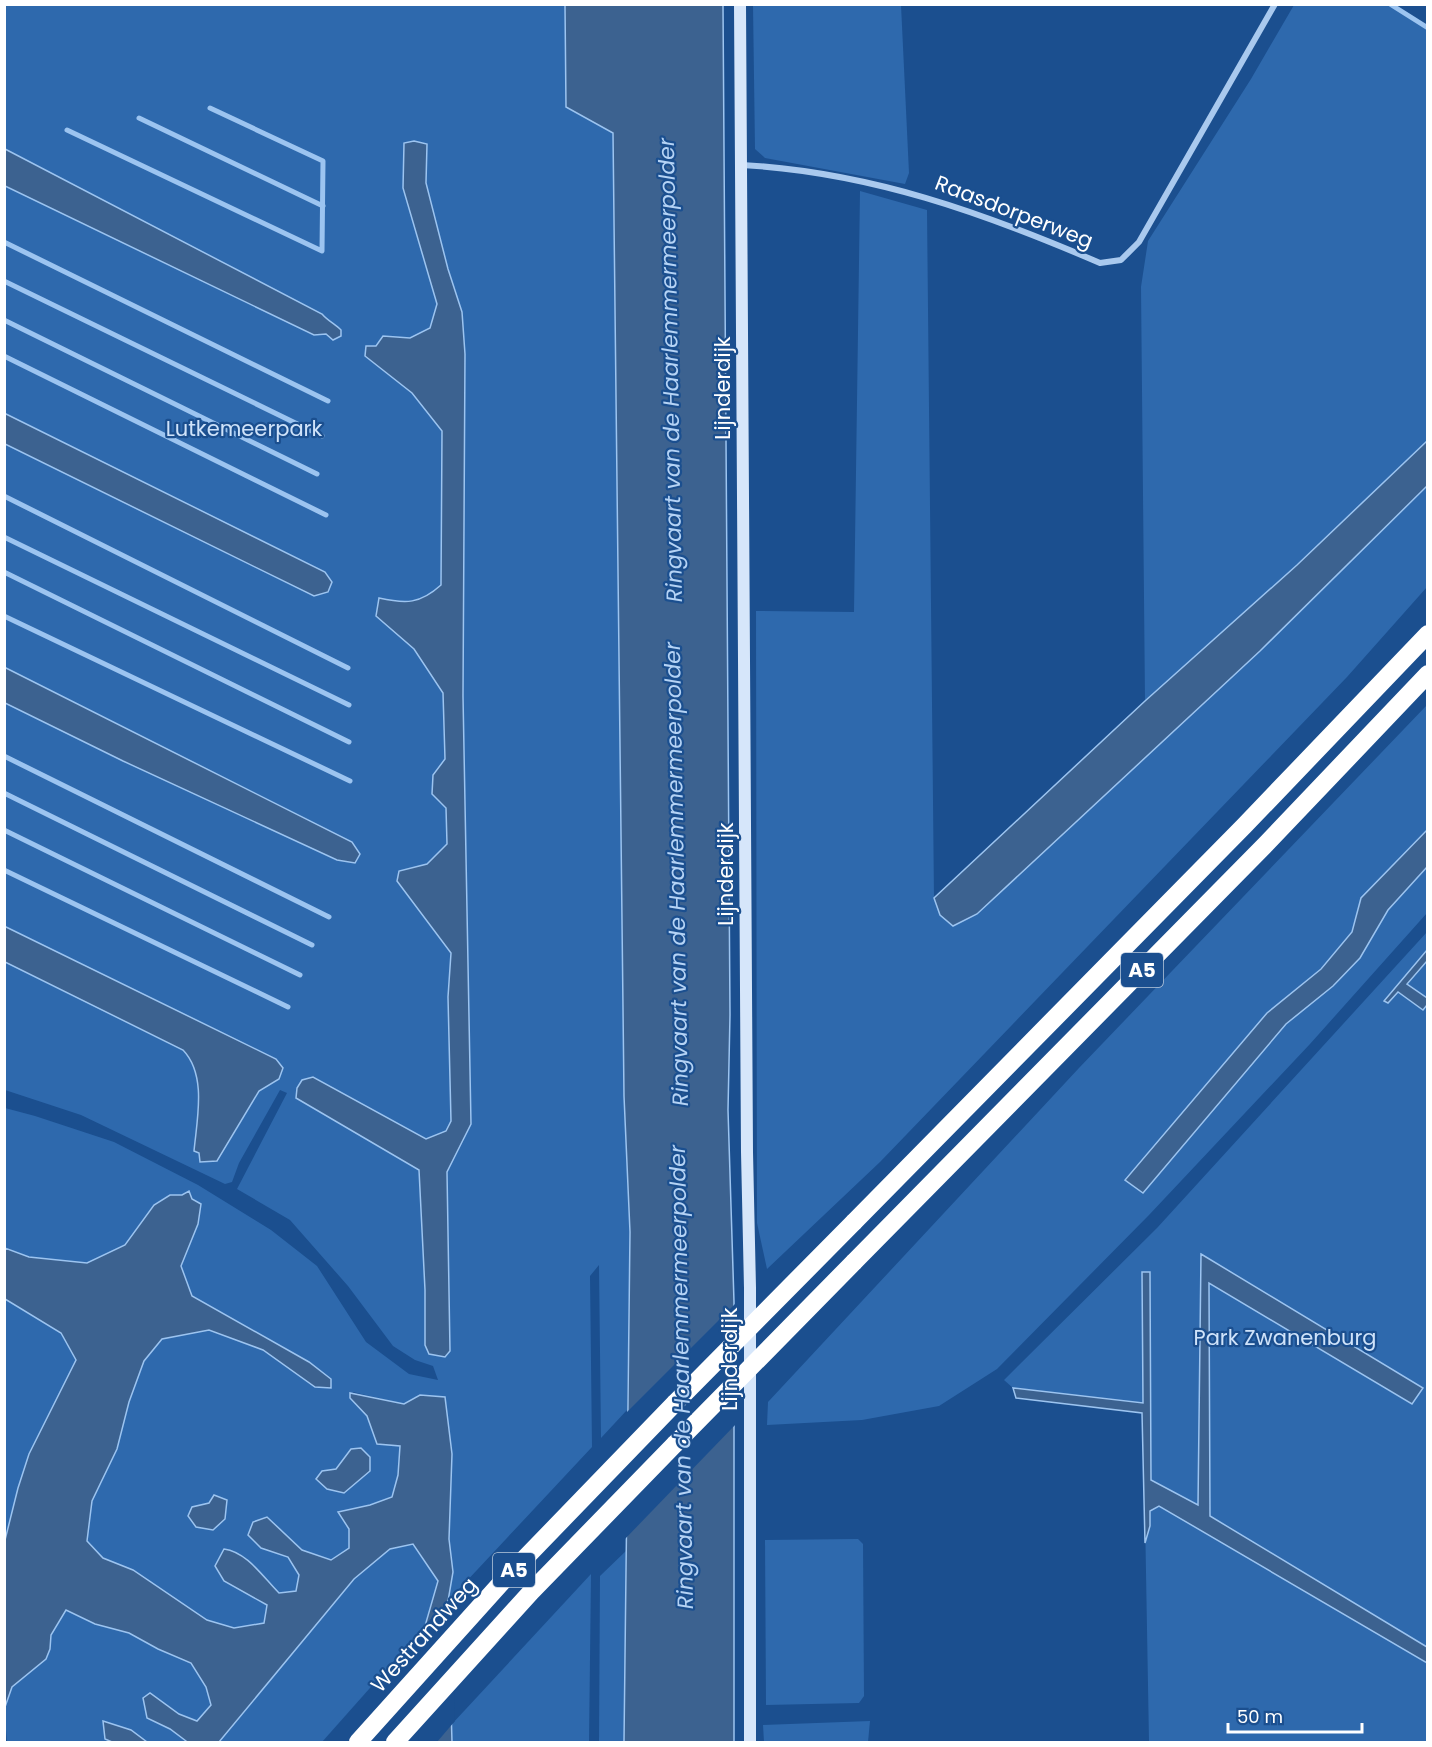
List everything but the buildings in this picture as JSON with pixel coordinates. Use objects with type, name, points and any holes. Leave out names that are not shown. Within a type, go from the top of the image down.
[{"type":"highway","name":"Westrandweg","points":[[358,1743],[502,1582],[675,1403],[1218,852],[1428,634]]},
{"type":"highway","name":"A5","points":[[395,1743],[531,1592],[1266,844],[1428,674]]},
{"type":"street","name":"Lijnderdijk","points":[[740,4],[746,1021],[750,1288],[750,1743]]},
{"type":"street","name":"Raasdorperweg","points":[[742,165],[823,173],[914,193],[972,211],[1100,263],[1121,260],[1139,242],[1275,4]]},
{"type":"green space","name":"Lutkemeerpark","points":[[5,5],[565,5],[566,107],[613,133],[624,1096],[630,1232],[627,1410],[601,1438],[599,1265],[590,1276],[592,1447],[448,1601],[453,1572],[449,1539],[452,1454],[445,1397],[420,1395],[404,1404],[353,1392],[350,1398],[367,1416],[377,1444],[400,1445],[398,1475],[392,1497],[338,1513],[349,1529],[349,1548],[331,1560],[302,1550],[285,1534],[261,1548],[288,1557],[299,1575],[296,1591],[279,1593],[246,1558],[248,1594],[267,1605],[264,1623],[234,1628],[207,1620],[133,1570],[103,1558],[87,1541],[92,1501],[117,1449],[129,1402],[144,1361],[162,1339],[209,1329],[263,1350],[315,1387],[309,1362],[192,1296],[181,1266],[198,1224],[182,1195],[170,1195],[154,1205],[125,1246],[87,1263],[29,1257],[5,1248],[5,1108],[114,1142],[198,1185],[271,1230],[317,1266],[366,1342],[409,1374],[438,1380],[433,1366],[415,1360],[393,1346],[348,1286],[290,1220],[237,1189],[287,1093],[280,1090],[239,1163],[232,1182],[225,1184],[81,1115],[5,1090],[5,962],[184,1050],[196,1072],[198,1085],[194,1151],[200,1153],[201,1162],[218,1161],[259,1091],[5,937]],"holes":[[[414,141],[427,144],[426,183],[448,269],[462,312],[463,328]],[[468,1123],[464,1140],[447,1172],[450,1350],[445,1357],[425,1345],[425,1290],[419,1170]],[[336,1469],[327,1489],[322,1471]]]},
{"type":"green space","points":[[753,5],[901,5],[909,173],[905,184],[765,158],[755,149]]},
{"type":"green space","points":[[1294,5],[1389,5],[1427,28],[1427,441],[1297,565],[1145,701],[1141,287],[1148,241],[1251,79]]},
{"type":"green space","points":[[860,191],[927,210],[934,898],[940,915],[1260,651],[1427,486],[1427,587],[1347,677],[880,1162],[767,1269],[757,1223],[756,611],[854,612]]},
{"type":"green space","points":[[1427,705],[1427,830],[1361,898],[1352,932],[1320,969],[1267,1013],[1126,1181],[1143,1193],[1286,1024],[1333,986],[1360,958],[1388,910],[1427,867],[1427,913],[1310,1044],[1149,1215],[997,1369],[939,1406],[862,1420],[767,1425],[768,1402],[1079,1068]]},
{"type":"green space","name":"Park Zwanenburg","points":[[1427,932],[1427,1742],[1149,1742],[1143,1403],[1013,1388],[1004,1380],[1157,1228]]},
{"type":"green space","points":[[5,1299],[61,1333],[76,1360],[18,1488],[5,1540]]},
{"type":"green space","points":[[858,1539],[863,1544],[864,1696],[859,1703],[766,1705],[765,1540]]},
{"type":"green space","points":[[414,1544],[438,1581],[425,1626],[322,1742],[219,1742],[354,1579],[390,1549]]},
{"type":"green space","points":[[627,1550],[624,1742],[599,1742],[600,1576]]},
{"type":"green space","points":[[591,1574],[589,1742],[452,1742],[452,1724]]},
{"type":"green space","points":[[66,1610],[95,1624],[129,1633],[191,1663],[206,1687],[211,1705],[197,1721],[179,1714],[150,1693],[147,1718],[170,1729],[185,1742],[147,1742],[131,1730],[105,1739],[112,1742],[7,1742],[4,1707],[12,1687],[46,1659],[50,1649],[51,1635]]},
{"type":"green space","points":[[870,1721],[868,1742],[764,1742],[763,1725]]},
{"type":"water","name":"Ringvaart van de Haarlemmermeerpolder","points":[[565,5],[723,5],[730,1015],[728,1110],[734,1302],[734,1742],[624,1742],[630,1232],[624,1096],[613,133],[566,107]]},
{"type":"water","points":[[414,141],[427,144],[426,183],[448,269],[462,312],[465,354],[463,696],[471,1124],[447,1172],[450,1351],[445,1357],[429,1354],[425,1345],[425,1290],[419,1170],[296,1098],[297,1088],[302,1080],[313,1077],[426,1139],[446,1131],[451,1121],[448,997],[451,953],[397,881],[399,871],[427,864],[447,844],[446,808],[432,794],[433,775],[445,759],[443,693],[414,649],[376,616],[379,598],[412,601],[426,596],[441,585],[442,431],[412,393],[365,356],[366,346],[376,346],[383,336],[410,338],[430,328],[437,304],[403,188],[404,143]]},
{"type":"water","points":[[5,149],[322,314],[341,330],[341,336],[333,340],[326,334],[314,335],[5,186]]},
{"type":"water","points":[[4,413],[325,572],[332,582],[328,592],[314,596],[5,444]]},
{"type":"water","points":[[1427,441],[1427,486],[1260,651],[977,914],[953,926],[940,915],[934,898],[1145,701],[1297,565]]},
{"type":"water","points":[[4,667],[352,842],[360,854],[355,863],[337,860],[123,761],[5,703]]},
{"type":"water","points":[[1427,830],[1427,867],[1388,910],[1360,958],[1333,986],[1286,1024],[1143,1193],[1125,1180],[1267,1013],[1321,969],[1352,932],[1361,898]]},
{"type":"water","points":[[4,926],[276,1059],[283,1068],[279,1079],[259,1091],[217,1161],[200,1162],[199,1153],[194,1151],[198,1085],[190,1060],[183,1050],[5,962]]},
{"type":"water","points":[[1427,950],[1427,961],[1407,984],[1427,998],[1427,1005],[1423,1010],[1398,992],[1388,1003],[1384,1001]]},
{"type":"water","points":[[189,1191],[192,1199],[201,1204],[198,1224],[181,1266],[192,1296],[309,1362],[331,1379],[331,1388],[315,1387],[263,1350],[209,1330],[162,1339],[144,1361],[129,1402],[117,1449],[92,1501],[87,1541],[103,1558],[133,1570],[207,1620],[234,1628],[264,1623],[267,1605],[224,1581],[215,1566],[224,1549],[247,1560],[279,1593],[296,1591],[299,1575],[288,1557],[261,1548],[248,1535],[253,1522],[267,1517],[302,1550],[331,1560],[349,1548],[349,1529],[338,1512],[370,1505],[392,1497],[398,1475],[400,1446],[377,1444],[367,1416],[350,1398],[350,1393],[404,1404],[420,1395],[445,1397],[452,1454],[449,1539],[453,1572],[448,1601],[452,1742],[421,1742],[425,1626],[438,1581],[413,1544],[390,1549],[354,1579],[219,1742],[185,1742],[170,1729],[147,1718],[143,1698],[150,1693],[179,1714],[197,1721],[211,1705],[206,1687],[191,1663],[129,1633],[95,1624],[66,1610],[51,1635],[50,1649],[46,1659],[12,1687],[5,1707],[5,1540],[29,1454],[76,1360],[61,1333],[5,1299],[5,1248],[29,1257],[87,1263],[125,1245],[154,1205],[170,1195],[182,1195]]},
{"type":"water","points":[[1201,1254],[1423,1388],[1412,1404],[1209,1283],[1210,1516],[1427,1647],[1427,1663],[1159,1506],[1150,1511],[1150,1526],[1145,1543],[1142,1413],[1016,1398],[1013,1388],[1143,1403],[1142,1272],[1150,1272],[1151,1480],[1198,1505]]},
{"type":"water","points":[[361,1448],[370,1457],[370,1471],[344,1493],[327,1489],[316,1479],[322,1471],[336,1469],[351,1449]]},
{"type":"water","points":[[214,1495],[227,1500],[225,1519],[213,1530],[196,1527],[188,1516],[192,1507],[209,1503]]},
{"type":"water","points":[[103,1721],[131,1730],[147,1742],[112,1742],[105,1739]]},
{"type":"pier","points":[[737,1302],[737,1423],[624,1540],[624,1415]]},
{"type":"pier","points":[[452,1597],[455,1721],[437,1742],[418,1742],[421,1629]]},
{"type":"waterway","points":[[1390,4],[1428,28]]},
{"type":"waterway","points":[[67,130],[322,251],[323,161],[210,108]]},
{"type":"waterway","points":[[139,118],[323,206]]},
{"type":"waterway","points":[[4,242],[328,401]]},
{"type":"waterway","points":[[4,281],[322,436]]},
{"type":"waterway","points":[[4,320],[317,474]]},
{"type":"waterway","points":[[4,356],[326,515]]},
{"type":"waterway","points":[[4,496],[348,668]]},
{"type":"waterway","points":[[4,537],[349,705]]},
{"type":"waterway","points":[[4,572],[349,742]]},
{"type":"waterway","points":[[4,616],[350,781]]},
{"type":"waterway","points":[[4,756],[329,917]]},
{"type":"waterway","points":[[4,793],[312,945]]},
{"type":"waterway","points":[[4,830],[300,975]]},
{"type":"waterway","points":[[4,870],[288,1007]]}]
